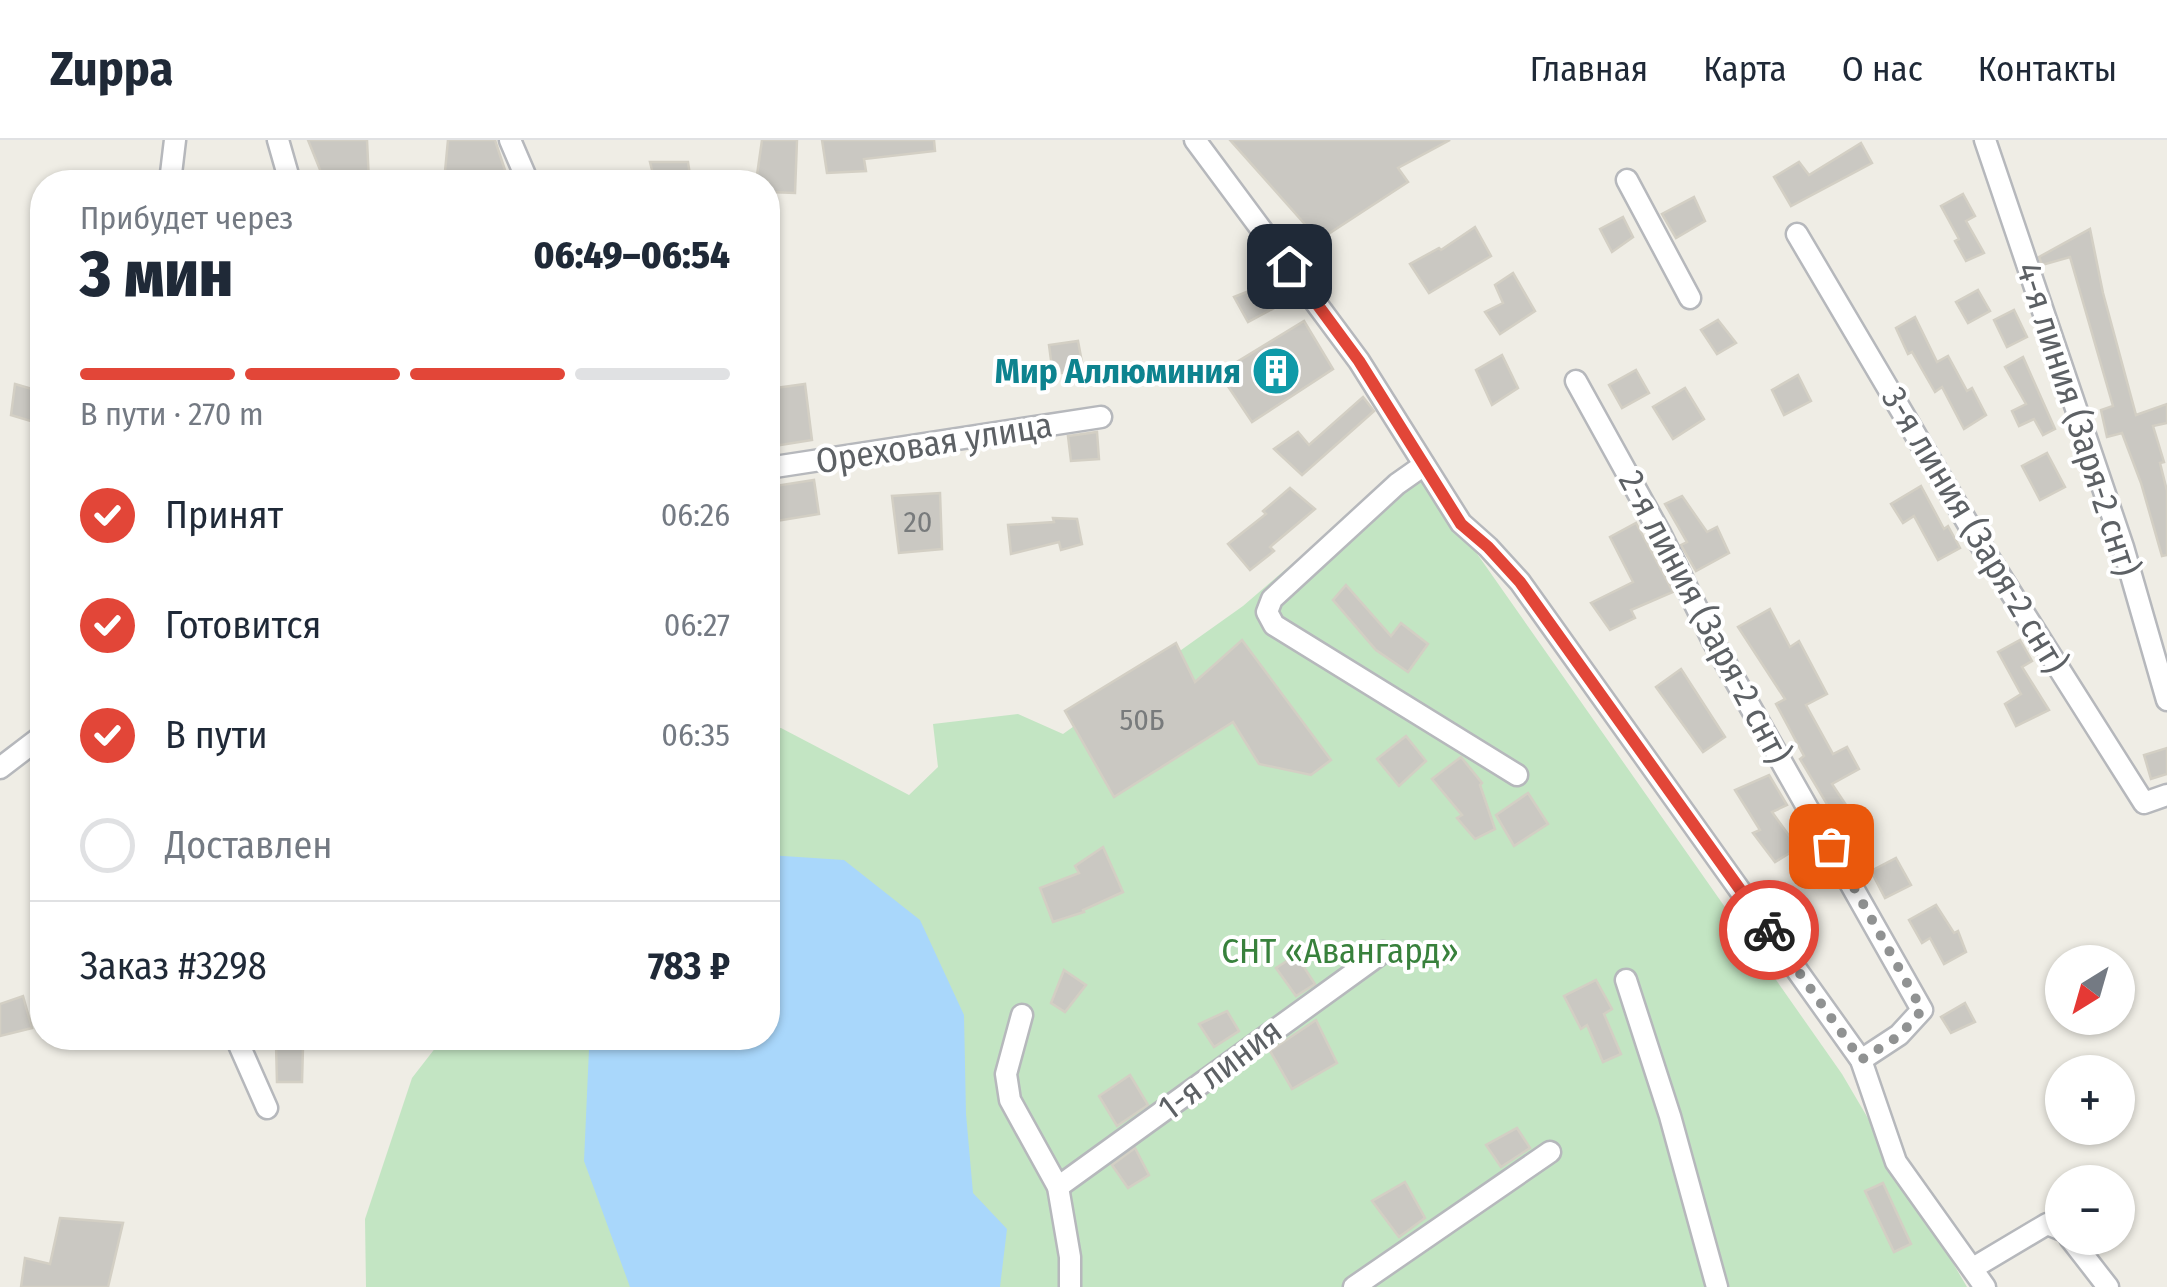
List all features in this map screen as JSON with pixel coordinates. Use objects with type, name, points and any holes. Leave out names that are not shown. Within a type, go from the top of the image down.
[{"type":"street","points":[[171,170],[175,140]]},
{"type":"street","points":[[278,140],[287,170]]},
{"type":"street","points":[[510,140],[523,170]]},
{"type":"street","points":[[1196,140],[1359,361],[1461,524],[1520,582],[1861,1060],[1896,1162],[1985,1287]]},
{"type":"street","name":"4-я линия (Заря-2 снт)","points":[[1985,140],[2122,547],[2167,700]]},
{"type":"street","points":[[1627,180],[1690,298]]},
{"type":"street","name":"3-я линия (Заря-2 снт)","points":[[1797,234],[1977,538],[2144,802],[2167,794]]},
{"type":"street","name":"2-я линия (Заря-2 снт)","points":[[1576,381],[1660,533],[1712,641],[1922,1010],[1899,1036],[1861,1060]]},
{"type":"street","name":"Ореховая улица","points":[[780,466],[1102,417]]},
{"type":"street","points":[[1424,465],[1397,484],[1272,599],[1267,612],[1274,626],[1518,774]]},
{"type":"street","points":[[0,768],[30,745]]},
{"type":"street","name":"1-я линия","points":[[1058,1187],[1383,952]]},
{"type":"street","points":[[1626,980],[1670,1116],[1718,1287]]},
{"type":"street","points":[[1022,1015],[1006,1074],[1010,1100],[1058,1187],[1070,1258],[1070,1287]]},
{"type":"street","points":[[241,1050],[267,1108]]},
{"type":"street","points":[[1354,1287],[1550,1152]]},
{"type":"street","points":[[1973,1268],[2045,1225]]},
{"type":"street","points":[[2083,1255],[2108,1287]]},
{"type":"green space","name":"СНТ «Авангард»","points":[[1412,461],[1842,1074],[1967,1287],[366,1287],[365,1219],[412,1078],[434,1050],[780,1050],[780,728],[909,795],[938,767],[933,724],[1018,714],[1063,734],[1243,606]]},
{"type":"water","points":[[780,856],[844,860],[920,920],[964,1015],[966,1114],[973,1193],[1007,1229],[1000,1287],[630,1287],[584,1161],[589,1050],[780,1050]]},
{"type":"building","points":[[308,140],[367,140],[368,170],[320,170]]},
{"type":"building","points":[[448,140],[495,140],[505,170],[445,170]]},
{"type":"building","points":[[762,140],[797,140],[795,193],[780,192],[780,170],[758,170]]},
{"type":"building","points":[[822,140],[934,140],[935,151],[864,159],[866,171],[827,173]]},
{"type":"building","points":[[1230,140],[1450,140],[1398,168],[1408,182],[1319,240]]},
{"type":"building","points":[[1861,143],[1872,163],[1791,206],[1774,177],[1799,162],[1809,175]]},
{"type":"building","points":[[650,162],[688,162],[689,170],[652,170]]},
{"type":"building","points":[[1963,194],[1975,216],[1966,221],[1984,253],[1966,261],[1941,206]]},
{"type":"building","points":[[1694,197],[1705,221],[1676,238],[1662,214]]},
{"type":"building","points":[[1623,217],[1633,237],[1612,252],[1600,229]]},
{"type":"building","points":[[1475,227],[1491,256],[1429,293],[1410,264],[1441,250]]},
{"type":"building","points":[[2090,229],[2136,415],[2167,404],[2167,423],[2153,426],[2164,462],[2160,463],[2167,491],[2167,555],[2162,556],[2122,433],[2107,437],[2101,410],[2113,406],[2070,257],[2042,265],[2039,257]]},
{"type":"building","points":[[1513,273],[1535,311],[1500,334],[1485,312],[1503,303],[1495,285]]},
{"type":"building","points":[[1264,285],[1276,307],[1248,322],[1234,297]]},
{"type":"building","points":[[1978,290],[1990,311],[1968,323],[1956,302]]},
{"type":"building","points":[[2014,310],[2027,337],[2007,347],[1994,320]]},
{"type":"building","points":[[1915,317],[1937,362],[1948,356],[1986,415],[1964,429],[1942,387],[1935,392],[1912,352],[1908,354],[1896,328]]},
{"type":"building","points":[[1718,320],[1736,343],[1717,354],[1701,330]]},
{"type":"building","name":"Мир Аллюминия","points":[[1304,321],[1333,369],[1252,422],[1219,373]]},
{"type":"building","points":[[1078,341],[1083,368],[1053,375],[1049,345]]},
{"type":"building","points":[[1502,355],[1518,388],[1492,405],[1476,370]]},
{"type":"building","points":[[2023,357],[2055,429],[2043,435],[2034,419],[2019,426],[2012,411],[2026,404],[2005,367]]},
{"type":"building","points":[[1636,370],[1649,393],[1622,408],[1609,385]]},
{"type":"building","points":[[1798,375],[1811,401],[1784,415],[1772,390]]},
{"type":"building","points":[[15,384],[30,388],[30,421],[11,415]]},
{"type":"building","points":[[805,384],[812,440],[780,445],[780,387]]},
{"type":"building","points":[[1685,388],[1704,419],[1673,439],[1653,407]]},
{"type":"building","points":[[1363,397],[1374,411],[1302,475],[1274,449],[1298,432],[1309,445]]},
{"type":"building","points":[[1097,432],[1099,459],[1071,461],[1068,436]]},
{"type":"building","points":[[2047,453],[2065,487],[2040,500],[2022,466]]},
{"type":"building","points":[[814,480],[819,514],[780,520],[780,485]]},
{"type":"building","points":[[1921,486],[1944,529],[1948,526],[1960,548],[1938,560],[1914,516],[1903,523],[1891,504]]},
{"type":"building","points":[[1290,488],[1315,509],[1270,547],[1274,551],[1250,570],[1228,544],[1266,514],[1263,511]]},
{"type":"building","points":[[940,493],[942,549],[899,553],[892,496]]},
{"type":"building","points":[[1682,496],[1707,532],[1717,527],[1729,553],[1696,571],[1681,545],[1687,542],[1665,504]]},
{"type":"building","points":[[1053,518],[1077,519],[1082,544],[1061,550],[1059,542],[1011,554],[1008,525],[1054,522]]},
{"type":"building","points":[[1636,523],[1673,592],[1631,610],[1635,618],[1610,630],[1591,603],[1633,582],[1610,537]]},
{"type":"building","points":[[1346,585],[1391,636],[1401,623],[1428,644],[1408,672],[1376,650],[1333,600]]},
{"type":"building","points":[[1770,609],[1790,647],[1799,641],[1827,694],[1806,705],[1833,754],[1847,747],[1859,769],[1832,784],[1854,817],[1840,826],[1800,759],[1804,756],[1776,704],[1785,699],[1738,627]]},
{"type":"building","points":[[1242,640],[1331,760],[1311,775],[1259,764],[1233,722],[1114,797],[1065,711],[1176,643],[1195,682]]},
{"type":"building","points":[[2020,640],[2032,661],[2022,667],[2049,710],[2016,726],[2005,704],[2021,694],[1998,652]]},
{"type":"building","points":[[1681,669],[1725,737],[1703,752],[1656,687]]},
{"type":"building","points":[[1406,736],[1426,761],[1399,786],[1377,759]]},
{"type":"building","points":[[2167,748],[2167,774],[2151,779],[2144,755]]},
{"type":"building","points":[[1461,757],[1482,783],[1495,829],[1475,839],[1457,818],[1462,815],[1432,779]]},
{"type":"building","points":[[1769,775],[1787,805],[1772,812],[1798,848],[1775,862],[1753,833],[1760,830],[1735,790]]},
{"type":"building","points":[[1528,793],[1548,824],[1514,846],[1496,815]]},
{"type":"building","points":[[1103,847],[1123,892],[1084,912],[1053,922],[1040,888],[1079,873],[1075,866]]},
{"type":"building","points":[[1896,858],[1911,885],[1885,898],[1871,871]]},
{"type":"building","points":[[1936,905],[1954,933],[1958,931],[1966,952],[1944,964],[1930,938],[1922,943],[1909,920]]},
{"type":"building","points":[[1296,955],[1315,984],[1296,996],[1276,968]]},
{"type":"building","points":[[1064,970],[1086,985],[1065,1012],[1051,1003]]},
{"type":"building","points":[[1596,980],[1612,1009],[1604,1014],[1621,1054],[1603,1062],[1587,1025],[1581,1029],[1564,996]]},
{"type":"building","points":[[23,996],[30,1028],[0,1036],[0,1004]]},
{"type":"building","points":[[1965,1003],[1975,1022],[1951,1033],[1941,1017]]},
{"type":"building","points":[[1227,1011],[1239,1031],[1214,1047],[1199,1024]]},
{"type":"building","points":[[1316,1020],[1337,1063],[1292,1089],[1270,1051]]},
{"type":"building","points":[[276,1050],[303,1050],[302,1082],[277,1082]]},
{"type":"building","points":[[1130,1075],[1148,1105],[1117,1126],[1099,1096]]},
{"type":"building","points":[[1517,1128],[1530,1148],[1501,1167],[1486,1145]]},
{"type":"building","points":[[1135,1148],[1149,1175],[1128,1188],[1112,1165]]},
{"type":"building","points":[[1405,1182],[1425,1218],[1399,1237],[1372,1201]]},
{"type":"building","points":[[1883,1183],[1911,1244],[1894,1252],[1865,1191]]},
{"type":"building","points":[[60,1218],[123,1223],[108,1287],[21,1287],[25,1258],[50,1264]]},
{"type":"way so far","points":[[1769,930],[1861,1060],[1899,1036],[1922,1010],[1831,846]]},
{"type":"place","name":"Мир Аллюминия","points":[[1276,371]]},
{"type":"route","points":[[1289,266],[1359,361],[1461,524],[1520,582],[1769,930]]}]
